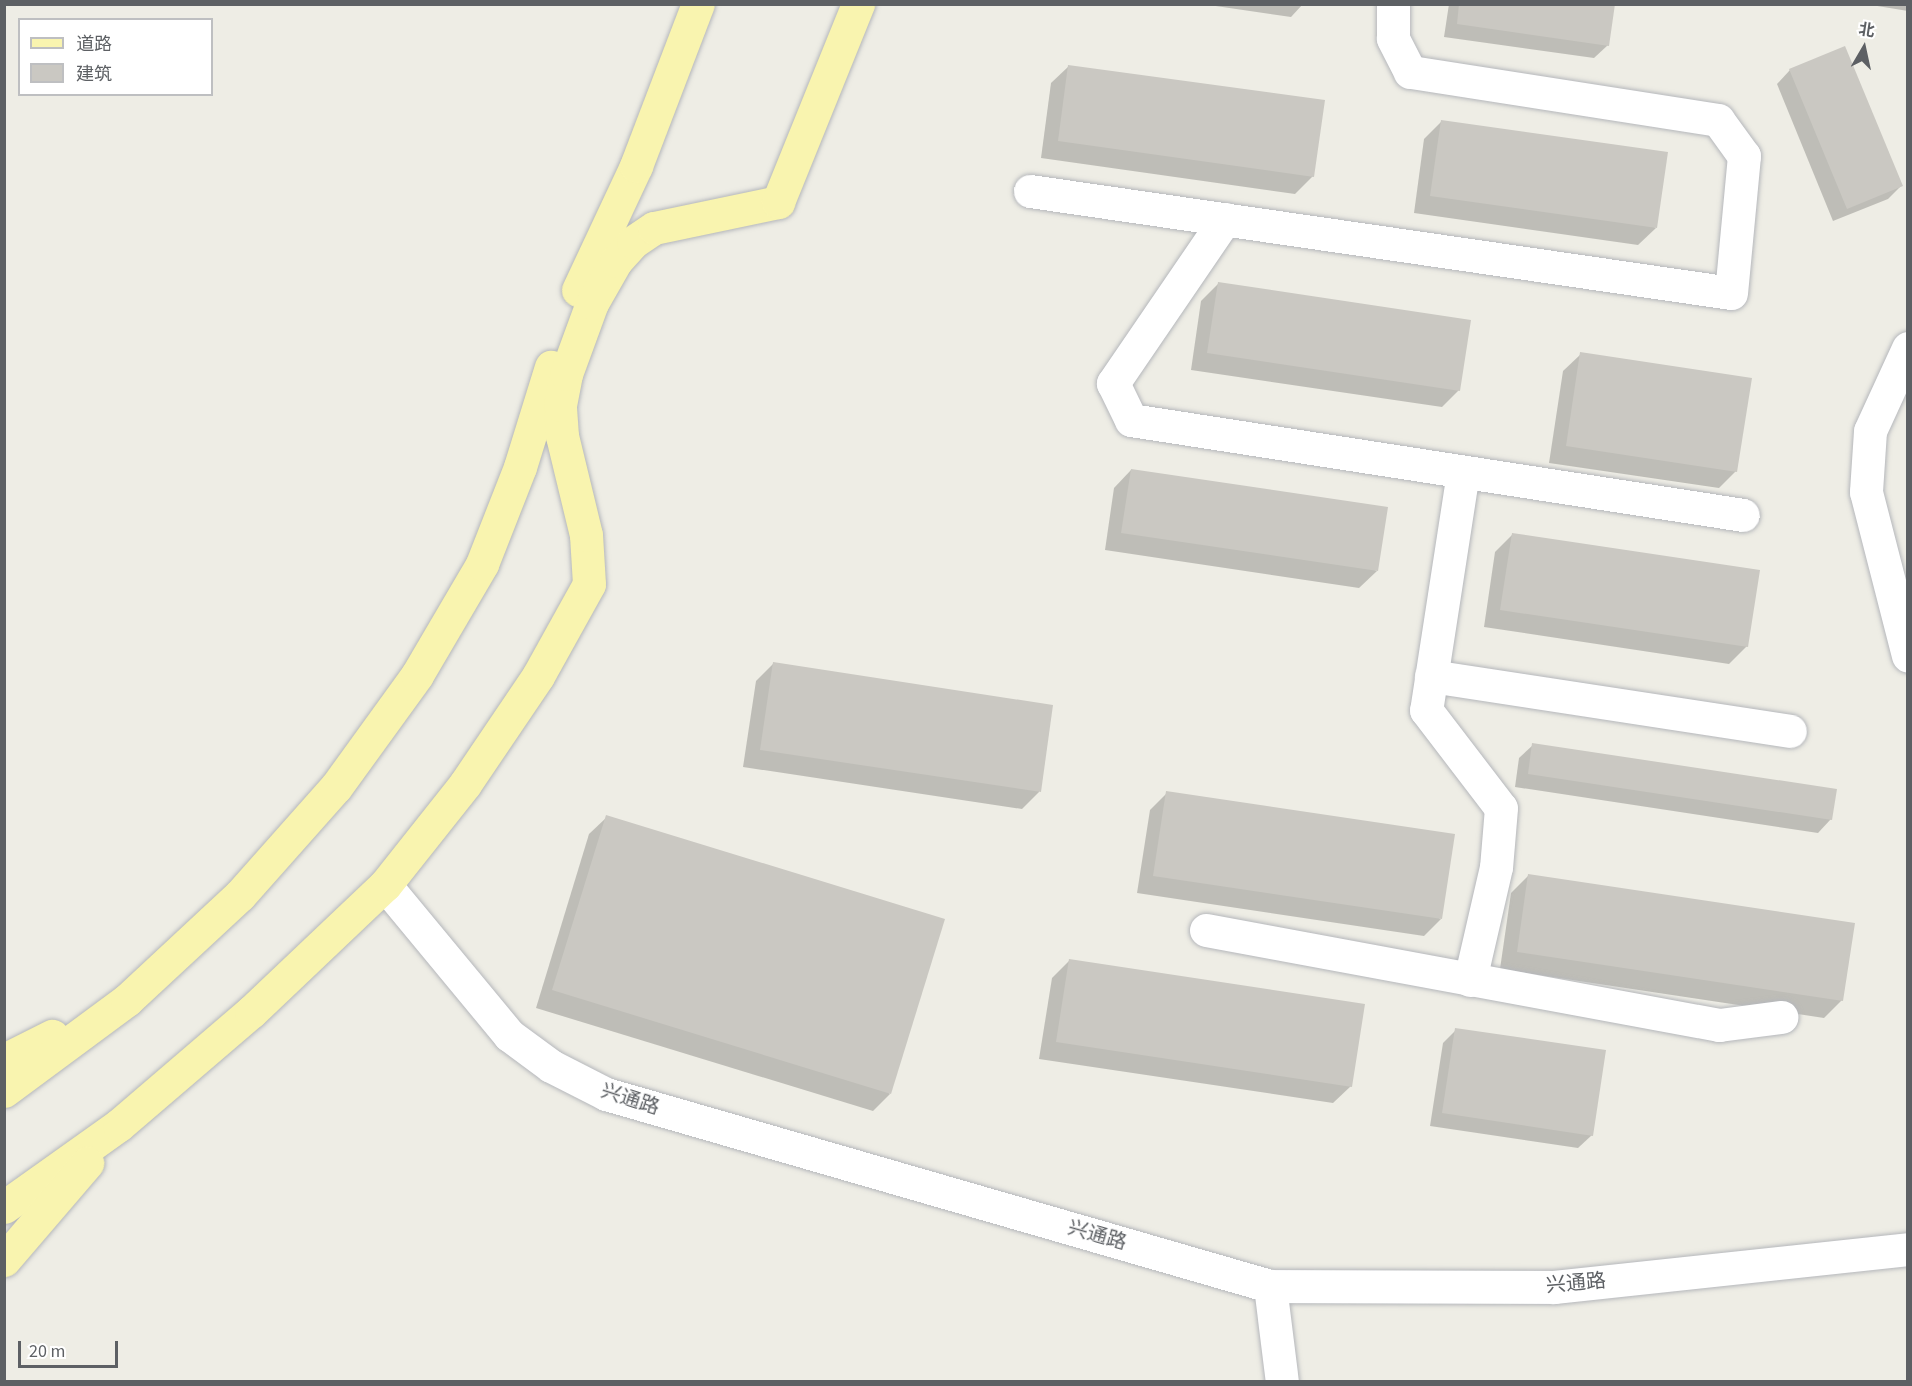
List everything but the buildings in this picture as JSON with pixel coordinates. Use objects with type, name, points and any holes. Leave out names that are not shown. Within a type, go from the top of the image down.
[{"type":"main road","points":[[4,1091],[127,1000],[240,895],[336,786],[417,675],[482,564],[520,467],[574,297],[636,166],[698,4]]},
{"type":"main road","points":[[4,1207],[119,1125],[251,1012],[385,885],[465,784],[538,676],[589,584],[586,535],[562,436],[560,405],[566,374],[592,303],[616,261],[633,242],[654,228],[778,202],[858,4]]},
{"type":"main road","points":[[4,1060],[127,1000]]},
{"type":"main road","points":[[4,1260],[119,1125]]},
{"type":"street","points":[[1030,191],[1731,293],[1744,156],[1718,120],[1410,72],[1393,38],[1392,4]]},
{"type":"street","points":[[1225,219],[1113,384],[1131,420],[1743,515]]},
{"type":"street","points":[[1908,348],[1870,431],[1866,492],[1908,656]]},
{"type":"street","points":[[1463,472],[1426,710],[1501,808],[1496,867],[1470,980]]},
{"type":"street","points":[[1431,676],[1790,731]]},
{"type":"street","name":"兴通路","points":[[385,885],[508,1035],[550,1066],[606,1094],[1270,1286],[1554,1287],[1908,1249]]},
{"type":"street","points":[[1206,930],[1719,1025],[1782,1017]]},
{"type":"street","points":[[1270,1286],[1282,1382]]}]
